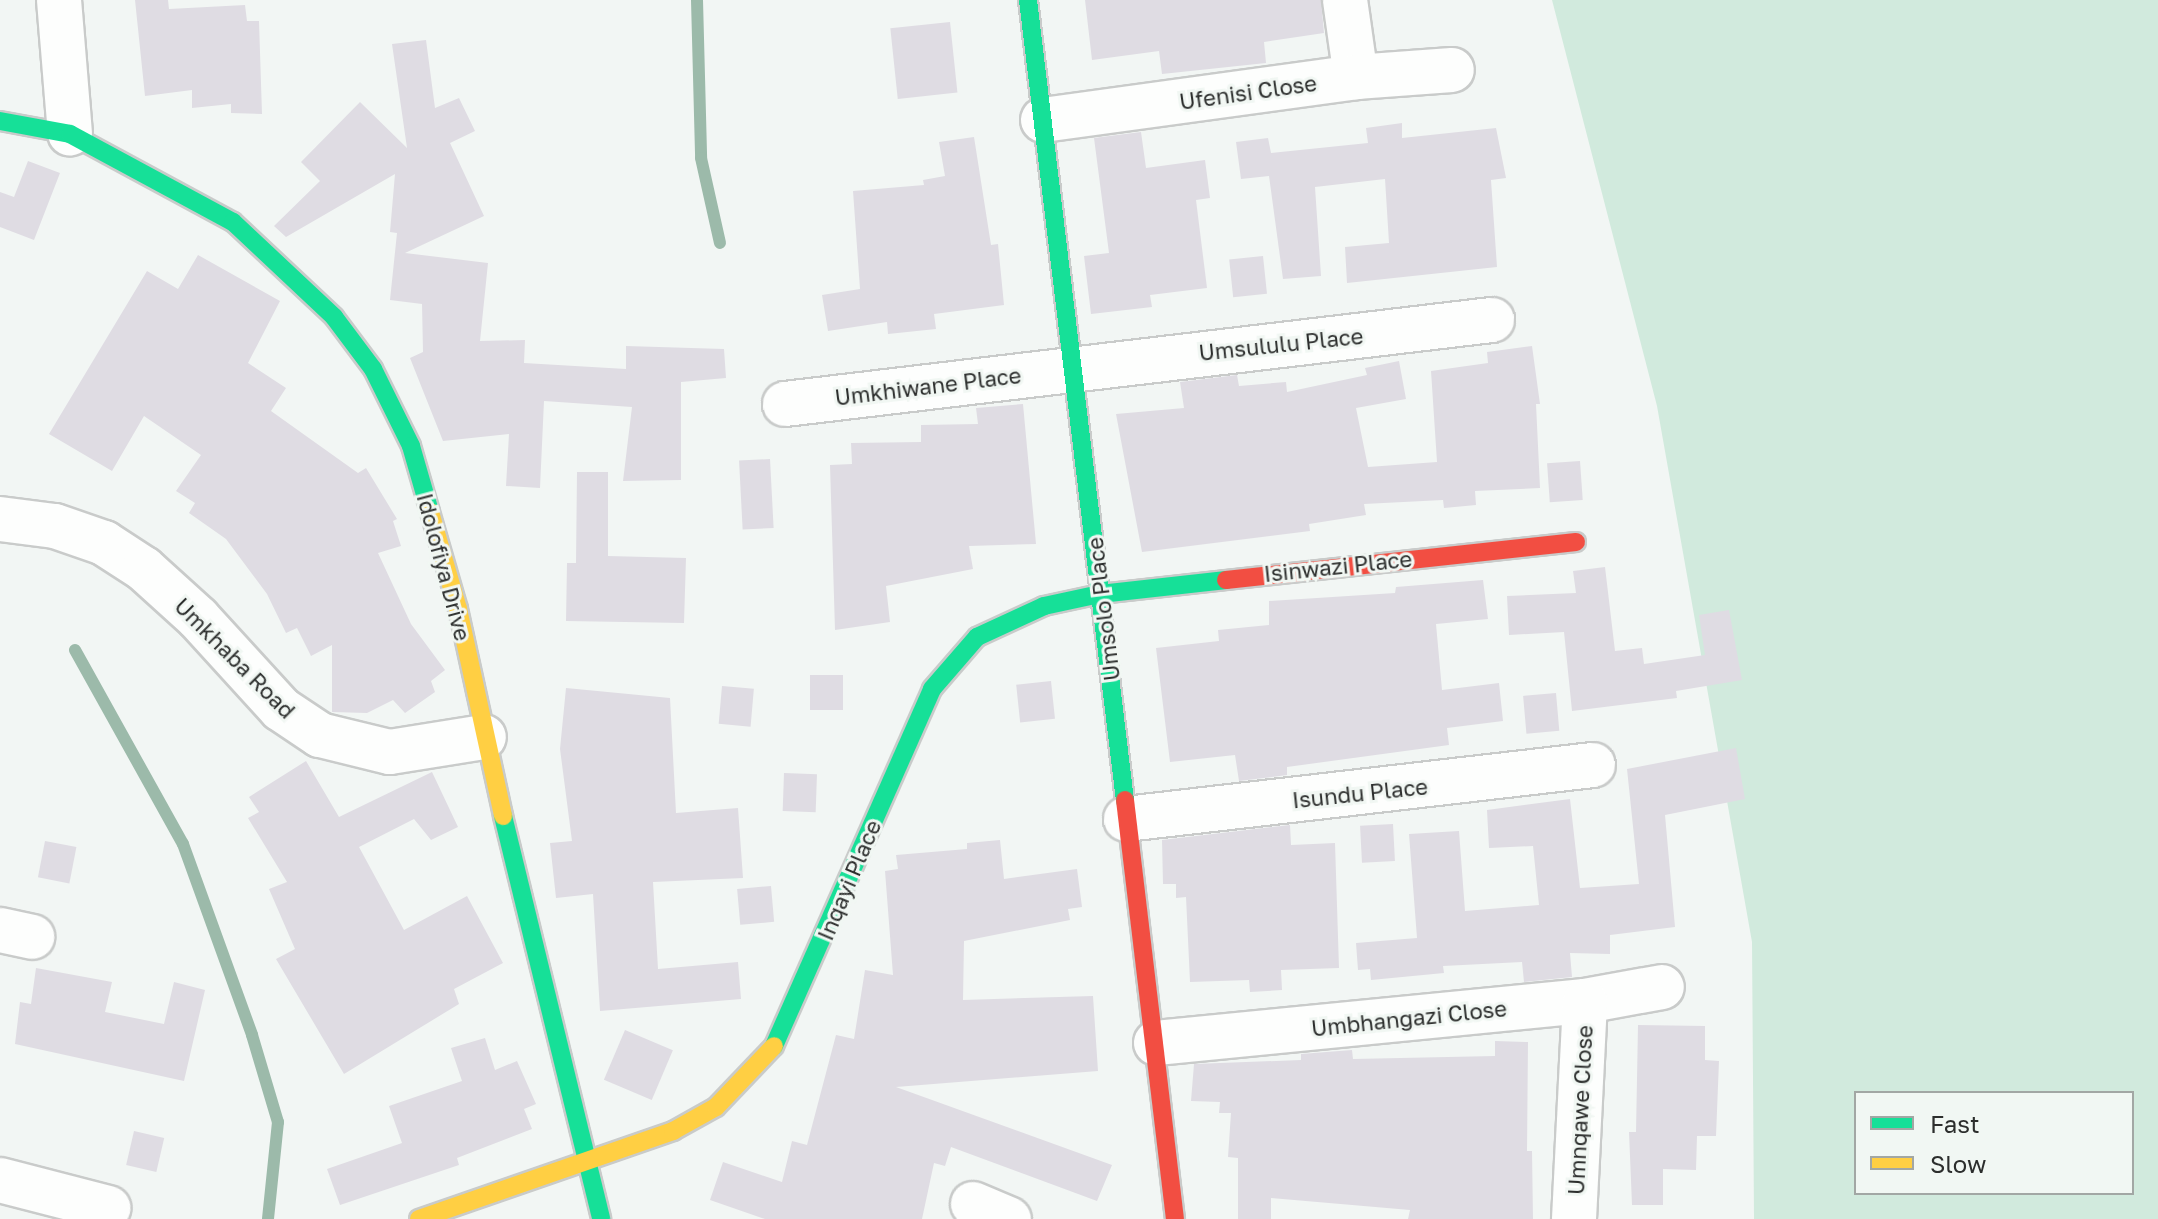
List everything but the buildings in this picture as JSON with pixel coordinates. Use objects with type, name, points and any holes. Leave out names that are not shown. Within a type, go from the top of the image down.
[{"type":"street","points":[[59,0],[70,134]]},
{"type":"street","name":"Umsolo Place","points":[[1028,0],[1175,1219]]},
{"type":"street","points":[[1345,0],[1356,77]]},
{"type":"street","name":"Ufenisi Close","points":[[1043,120],[1356,77],[1452,70]]},
{"type":"street","name":"Idolofiya Drive","points":[[0,121],[70,134],[233,222],[334,317],[373,369],[411,446],[458,609],[484,737],[601,1219]]},
{"type":"street","name":"Umsululu Place","points":[[1071,367],[1492,320]]},
{"type":"street","name":"Umkhiwane Place","points":[[785,404],[1071,367]]},
{"type":"street","name":"Umkhaba Road","points":[[0,519],[55,526],[104,543],[144,569],[198,618],[281,709],[320,735],[390,752],[484,737]]},
{"type":"street","name":"Isinwazi Place","points":[[1100,594],[1576,542]]},
{"type":"street","name":"Inqayi Place","points":[[419,1219],[586,1158],[673,1131],[716,1107],[747,1079],[770,1053],[797,1003],[932,689],[977,637],[1044,606],[1100,594]]},
{"type":"street","name":"Isundu Place","points":[[1126,819],[1593,765]]},
{"type":"street","name":"Umbhangazi Close","points":[[1156,1043],[1585,1001],[1662,987]]},
{"type":"street","name":"Umnqawe Close","points":[[1574,1219],[1585,1001]]},
{"type":"street","points":[[0,1180],[108,1208]]},
{"type":"green space","points":[[1552,0],[2158,0],[2158,1219],[1754,1219],[1752,942],[1657,406]]},
{"type":"waterway","points":[[697,0],[701,158],[720,243]]},
{"type":"waterway","points":[[75,650],[183,844],[252,1035],[278,1122],[268,1219]]},
{"type":"traffic: fast","points":[[1028,0],[1125,800]]},
{"type":"traffic: fast","points":[[0,121],[70,134],[233,222],[334,317],[373,369],[411,446],[430,512]]},
{"type":"traffic: fast","points":[[774,1046],[932,689],[977,637],[1044,606],[1100,594],[1226,580]]},
{"type":"traffic: fast","points":[[503,816],[601,1219]]},
{"type":"traffic: slow","points":[[430,512],[458,609],[503,816]]},
{"type":"traffic: slow","points":[[419,1219],[673,1131],[716,1107],[774,1046]]},
{"type":"traffic: jam","points":[[1226,580],[1576,542]]},
{"type":"traffic: jam","points":[[1125,800],[1175,1219]]}]
